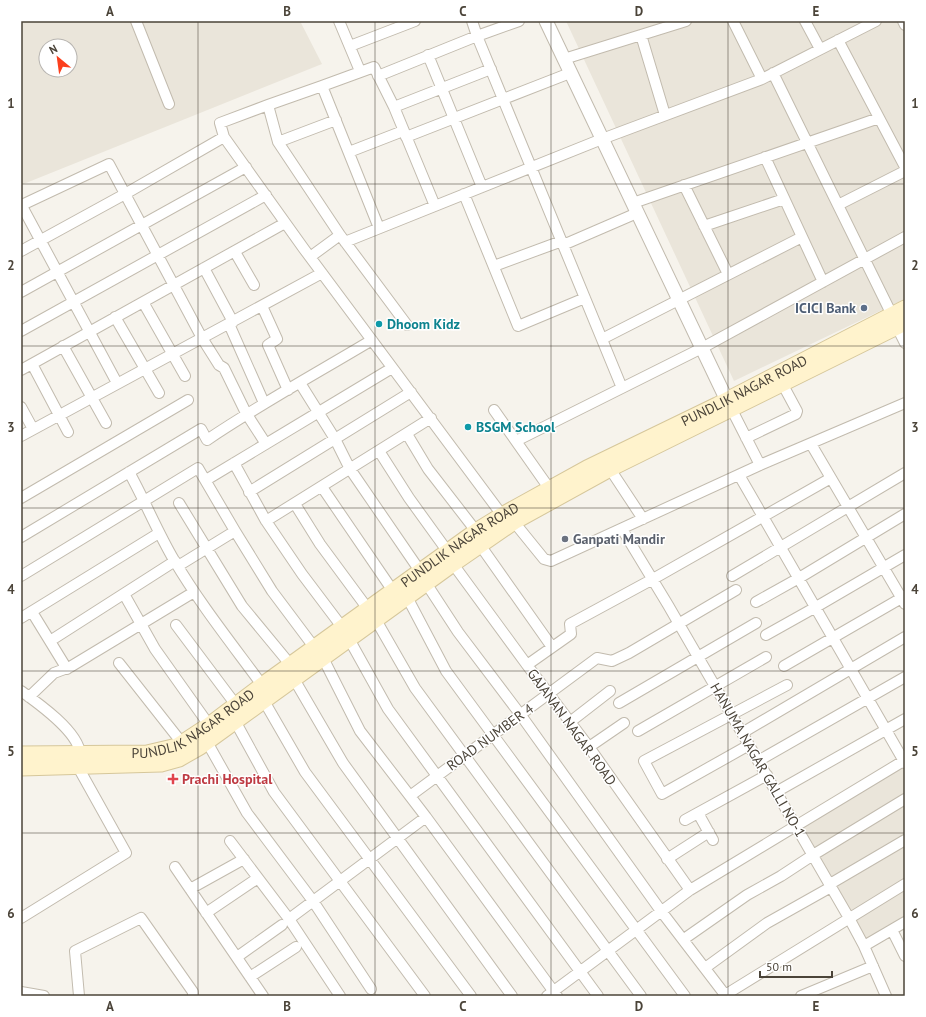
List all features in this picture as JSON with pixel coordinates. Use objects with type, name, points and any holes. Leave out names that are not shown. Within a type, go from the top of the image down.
[{"type":"main road","name":"PUNDLIK NAGAR ROAD","points":[[372,614],[393,591],[423,577],[549,488],[587,468],[730,405],[783,384],[900,318]]},
{"type":"main road","name":"PUNDLIK NAGAR ROAD","points":[[508,518],[610,469],[730,405],[900,318]]},
{"type":"main road","name":"PUNDLIK NAGAR ROAD","points":[[21,754],[79,760],[161,764],[180,759],[207,742],[264,701],[318,653],[372,614],[407,597],[423,577]]},
{"type":"main road","name":"PUNDLIK NAGAR ROAD","points":[[21,768],[147,753],[177,746],[209,726],[262,685],[294,673]]},
{"type":"street","points":[[136,21],[169,104]]},
{"type":"street","points":[[339,21],[360,71]]},
{"type":"street","points":[[350,46],[415,21]]},
{"type":"street","points":[[472,21],[622,388]]},
{"type":"street","points":[[378,76],[428,55],[519,21]]},
{"type":"street","points":[[546,21],[702,348],[760,465]]},
{"type":"street","points":[[650,21],[654,31]]},
{"type":"street","points":[[564,59],[686,21]]},
{"type":"street","points":[[733,21],[762,79]]},
{"type":"street","points":[[805,21],[820,49]]},
{"type":"street","points":[[310,257],[342,238],[379,228],[602,139],[762,79],[876,21]]},
{"type":"street","points":[[903,21],[905,25]]},
{"type":"street","points":[[641,35],[665,115]]},
{"type":"street","points":[[838,40],[905,167]]},
{"type":"street","points":[[428,55],[482,187]]},
{"type":"street","points":[[435,206],[394,107],[374,67],[220,123],[224,137],[392,368],[508,518],[544,559],[551,561],[760,465],[904,405]]},
{"type":"street","points":[[394,107],[491,69]]},
{"type":"street","points":[[348,152],[454,119],[570,73]]},
{"type":"street","points":[[773,73],[864,259],[900,318],[905,343]]},
{"type":"street","points":[[322,86],[379,228]]},
{"type":"street","points":[[268,105],[278,142],[342,238],[407,325]]},
{"type":"street","points":[[494,266],[562,243],[684,185],[879,118]]},
{"type":"street","points":[[278,142],[336,120]]},
{"type":"street","points":[[21,251],[125,194],[224,137]]},
{"type":"street","points":[[764,157],[823,282]]},
{"type":"street","points":[[117,383],[23,208],[24,204],[109,164],[159,255],[202,338],[219,365],[224,368],[246,413],[266,444]]},
{"type":"street","points":[[21,292],[246,167]]},
{"type":"street","points":[[838,205],[905,170]]},
{"type":"street","points":[[684,185],[728,274]]},
{"type":"street","points":[[464,194],[518,326],[585,298]]},
{"type":"street","points":[[21,331],[266,195]]},
{"type":"street","points":[[704,226],[784,199]]},
{"type":"street","points":[[21,370],[286,223]]},
{"type":"street","points":[[602,339],[802,237]]},
{"type":"street","points":[[516,441],[702,348],[905,237]]},
{"type":"street","points":[[235,252],[254,285]]},
{"type":"street","points":[[204,268],[231,323],[264,403]]},
{"type":"street","points":[[21,436],[322,273]]},
{"type":"street","points":[[143,302],[185,376]]},
{"type":"street","points":[[262,306],[277,339],[268,345],[288,390]]},
{"type":"street","points":[[115,317],[159,393]]},
{"type":"street","points":[[21,537],[201,429],[207,440],[246,413],[372,340]]},
{"type":"street","points":[[63,346],[106,423]]},
{"type":"street","points":[[32,364],[68,432]]},
{"type":"street","points":[[206,480],[392,368]]},
{"type":"street","points":[[300,383],[335,439],[350,469],[423,577],[458,632],[520,714],[661,911],[726,995],[905,884]]},
{"type":"street","points":[[746,438],[796,414],[797,411],[783,384]]},
{"type":"street","points":[[249,492],[411,392]]},
{"type":"street","points":[[21,498],[188,400]]},
{"type":"street","points":[[21,407],[33,429]]},
{"type":"street","points":[[494,410],[549,488]]},
{"type":"street","points":[[266,521],[431,418]]},
{"type":"street","points":[[407,434],[428,469],[478,538],[552,647]]},
{"type":"street","points":[[784,666],[904,600],[811,444]]},
{"type":"street","name":"GAJANAN NAGAR ROAD","points":[[379,451],[450,558],[526,665],[589,747],[690,890]]},
{"type":"street","points":[[234,463],[266,521],[302,574],[346,633],[388,709],[598,996]]},
{"type":"street","points":[[21,576],[198,468],[272,591],[318,653],[360,731],[426,817],[552,994],[580,971],[690,890],[905,761],[739,475]]},
{"type":"street","points":[[610,469],[643,519]]},
{"type":"street","points":[[129,472],[145,501],[158,533],[176,564],[194,592],[262,685]]},
{"type":"street","points":[[732,576],[905,473]]},
{"type":"street","points":[[526,665],[571,634],[570,624],[653,579],[831,478]]},
{"type":"street","points":[[322,486],[393,591]]},
{"type":"street","points":[[179,503],[242,606],[294,673],[343,763],[512,996]]},
{"type":"street","points":[[295,504],[320,544],[372,614],[415,688],[641,996]]},
{"type":"street","points":[[756,602],[800,578],[905,514]]},
{"type":"street","name":"HANUMA NAGAR GALLI NO-1","points":[[622,529],[653,579],[797,826],[864,946],[886,996]]},
{"type":"street","points":[[50,641],[124,594],[235,531]]},
{"type":"street","points":[[21,618],[158,533]]},
{"type":"street","points":[[766,635],[905,555]]},
{"type":"street","name":"ROAD NUMBER 4","points":[[410,796],[597,658],[612,661],[629,653],[736,590]]},
{"type":"street","points":[[21,918],[126,853],[79,760],[77,745],[71,735],[50,713],[25,694],[54,673],[67,669],[194,592]]},
{"type":"street","points":[[124,594],[155,649],[209,726]]},
{"type":"street","points":[[407,597],[446,671],[684,996]]},
{"type":"street","points":[[32,612],[67,669]]},
{"type":"street","points":[[619,702],[756,623]]},
{"type":"street","points":[[176,625],[236,706]]},
{"type":"street","points":[[742,733],[905,637]]},
{"type":"street","points":[[638,731],[766,657]]},
{"type":"street","points":[[119,663],[182,743]]},
{"type":"street","points":[[758,761],[905,677]]},
{"type":"street","points":[[749,745],[662,794],[644,761],[787,685]]},
{"type":"street","points":[[570,722],[610,691]]},
{"type":"street","points":[[264,701],[305,772],[471,996]]},
{"type":"street","points":[[776,792],[905,719]]},
{"type":"street","points":[[235,721],[274,792],[425,996]]},
{"type":"street","points":[[589,747],[624,723]]},
{"type":"street","points":[[207,742],[247,813],[313,901],[372,989]]},
{"type":"street","points":[[686,820],[766,775]]},
{"type":"street","points":[[684,939],[747,895],[781,876],[905,799]]},
{"type":"street","points":[[667,859],[711,836],[698,813]]},
{"type":"street","points":[[237,958],[426,817]]},
{"type":"street","points":[[705,968],[767,923],[905,840]]},
{"type":"street","points":[[230,841],[258,878],[285,922],[340,996]]},
{"type":"street","points":[[190,889],[244,859]]},
{"type":"street","points":[[175,868],[263,996]]},
{"type":"street","points":[[206,912],[258,878]]},
{"type":"street","points":[[79,996],[74,951],[141,918],[193,992],[193,996]]},
{"type":"street","points":[[864,946],[905,922]]},
{"type":"street","points":[[892,930],[905,956]]},
{"type":"street","points":[[250,977],[296,946]]},
{"type":"street","points":[[805,995],[873,966]]},
{"type":"street","points":[[21,992],[44,996]]},
{"type":"shaded area","points":[[21,21],[300,21],[322,64],[21,185]]},
{"type":"shaded area","points":[[566,21],[905,21],[905,299],[734,381]]},
{"type":"shaded area","points":[[905,764],[905,919],[866,941],[801,827]]},
{"type":"place","name":"ICICI Bank","points":[[864,308]]},
{"type":"place","name":"Dhoom Kidz","points":[[379,324]]},
{"type":"place","name":"BSGM School","points":[[468,427]]},
{"type":"place","name":"Ganpati Mandir","points":[[565,539]]},
{"type":"place","name":"Prachi Hospital","points":[[173,779]]}]
